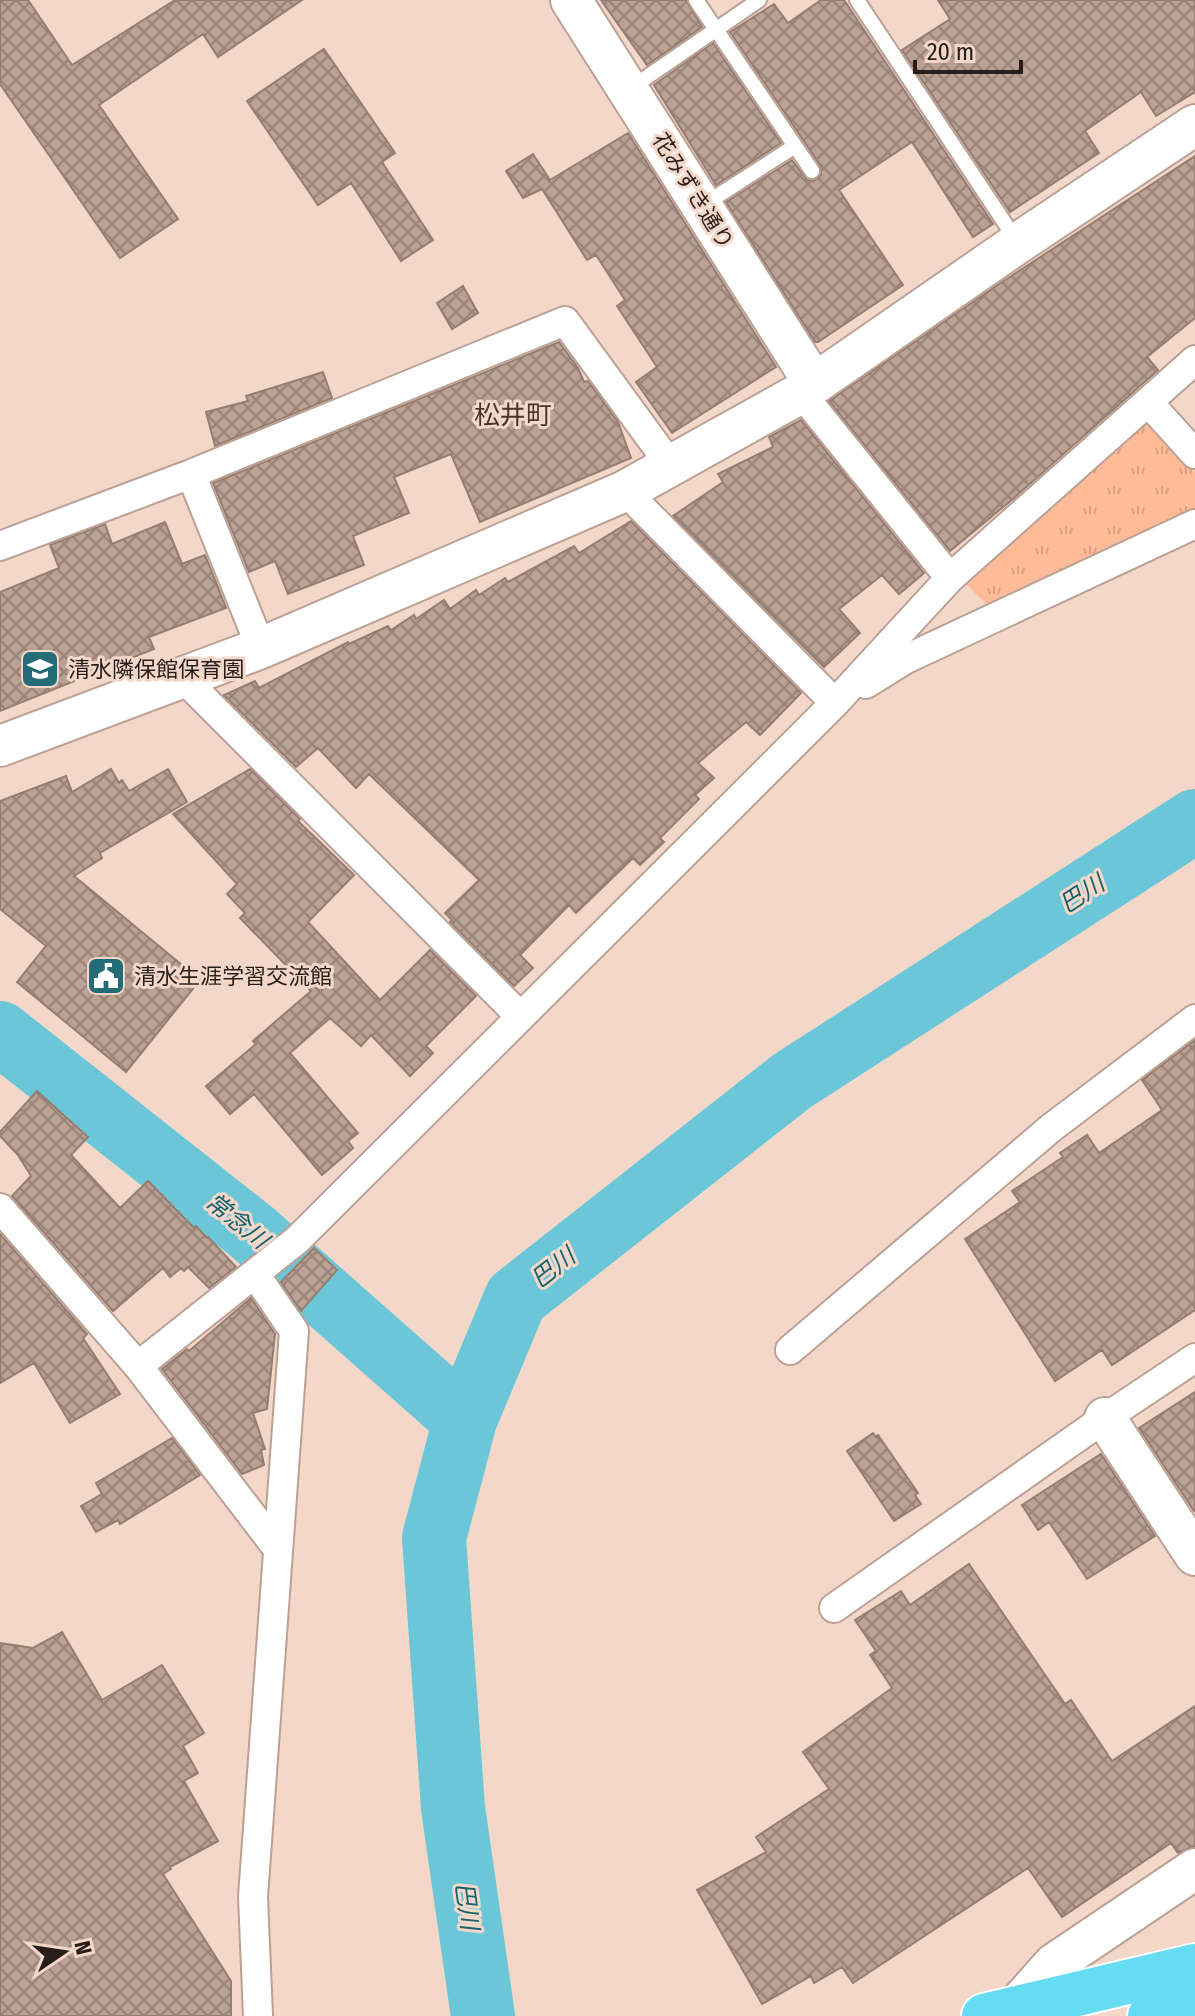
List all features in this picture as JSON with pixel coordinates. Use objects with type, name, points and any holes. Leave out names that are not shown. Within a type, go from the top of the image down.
[{"type":"highway","points":[[1005,2014],[1195,1966]]},
{"type":"highway","points":[[1150,2016],[1195,2006]]},
{"type":"street","name":"花みずき通り","points":[[571,0],[702,206],[807,388]]},
{"type":"street","points":[[0,746],[261,648],[625,491],[807,388],[1195,125]]},
{"type":"street","points":[[0,546],[191,474],[565,321],[671,466]]},
{"type":"street","points":[[138,1366],[297,1240],[835,703],[950,578],[1195,360]]},
{"type":"street","points":[[807,388],[950,578]]},
{"type":"street","points":[[1148,402],[1195,454]]},
{"type":"street","points":[[191,474],[261,648]]},
{"type":"street","points":[[625,491],[835,703]]},
{"type":"street","points":[[835,703],[906,659],[1195,524]]},
{"type":"street","points":[[182,677],[520,1016]]},
{"type":"street","points":[[790,1350],[1051,1128],[1195,1019]]},
{"type":"street","points":[[0,1208],[138,1366],[277,1548]]},
{"type":"street","points":[[255,1274],[294,1331],[253,1897],[258,2016]]},
{"type":"street","points":[[834,1608],[1195,1358]]},
{"type":"street","points":[[1105,1418],[1195,1555]]},
{"type":"street","points":[[1005,2014],[1054,1964],[1195,1869]]},
{"type":"lane","points":[[696,0],[812,171]]},
{"type":"lane","points":[[629,90],[759,0]]},
{"type":"lane","points":[[857,0],[1018,243]]},
{"type":"lane","points":[[702,206],[795,146]]},
{"type":"green space","points":[[1150,418],[1195,472],[1195,516],[993,611],[962,580]]},
{"type":"building","points":[[0,0],[28,0],[72,65],[175,0],[302,0],[218,57],[203,34],[99,105],[178,219],[120,258],[0,84]]},
{"type":"building","points":[[601,0],[686,0],[702,27],[647,65]]},
{"type":"building","points":[[821,0],[844,0],[993,224],[973,237],[912,142],[839,190],[903,285],[815,342],[726,202],[792,160],[807,180],[814,181],[821,175],[820,165],[730,32],[774,4],[788,23]]},
{"type":"building","points":[[938,0],[1195,0],[1195,92],[1156,116],[1141,92],[1085,131],[1099,153],[1010,212],[902,50],[950,19]]},
{"type":"building","points":[[713,43],[781,143],[716,185],[654,85]]},
{"type":"building","points":[[324,49],[395,153],[382,162],[433,240],[401,261],[351,183],[318,205],[247,101]]},
{"type":"building","points":[[628,133],[776,367],[672,433],[636,382],[657,367],[617,306],[625,300],[596,255],[587,260],[542,189],[523,198],[506,171],[533,154],[550,180]]},
{"type":"building","points":[[1195,156],[1195,318],[1147,357],[1158,370],[950,551],[829,401],[999,284]]},
{"type":"building","points":[[463,286],[478,313],[452,329],[437,303]]},
{"type":"building","points":[[559,342],[584,382],[588,381],[618,422],[631,458],[480,522],[451,454],[394,477],[409,513],[353,536],[364,565],[288,594],[275,561],[249,572],[213,483]]},
{"type":"building","points":[[323,372],[332,398],[215,446],[206,412],[248,401],[246,396]]},
{"type":"building","points":[[801,420],[924,573],[899,594],[882,575],[839,609],[860,633],[824,667],[673,516],[723,482],[718,474],[773,447],[769,437]]},
{"type":"building","points":[[631,521],[801,693],[760,735],[746,722],[698,763],[714,778],[695,795],[699,799],[660,838],[664,842],[640,865],[633,858],[576,913],[569,905],[520,955],[533,968],[514,986],[450,922],[452,920],[445,913],[479,880],[369,774],[356,788],[318,748],[296,767],[224,695],[255,681],[259,688],[348,642],[388,626],[391,630],[414,615],[416,619],[444,600],[450,609],[476,590],[479,595],[505,578],[508,582],[574,546],[579,553]]},
{"type":"building","points":[[165,522],[182,564],[205,555],[226,608],[149,637],[154,649],[0,711],[0,592],[59,568],[50,545],[105,524],[112,544]]},
{"type":"building","points":[[111,769],[119,783],[122,780],[129,791],[168,769],[187,802],[100,853],[102,858],[74,876],[200,980],[126,1072],[17,982],[46,946],[0,909],[0,801],[66,776],[72,792]]},
{"type":"building","points":[[250,769],[354,875],[308,922],[380,1000],[430,950],[476,996],[426,1046],[433,1053],[410,1076],[371,1035],[361,1046],[330,1018],[290,1053],[358,1133],[348,1141],[353,1148],[322,1175],[254,1094],[230,1114],[206,1086],[256,1044],[253,1041],[311,991],[240,918],[245,913],[227,894],[237,884],[173,814]]},
{"type":"building","points":[[1195,1040],[1195,1310],[1112,1365],[1102,1350],[1055,1381],[965,1239],[1020,1202],[1012,1191],[1063,1157],[1060,1153],[1087,1135],[1099,1153],[1162,1110],[1142,1080]]},
{"type":"building","points":[[37,1091],[88,1137],[71,1155],[120,1208],[148,1181],[236,1267],[209,1288],[188,1267],[184,1271],[181,1268],[170,1277],[163,1268],[113,1311],[12,1196],[31,1176],[0,1132]]},
{"type":"building","points":[[0,1234],[87,1334],[83,1338],[120,1394],[70,1423],[34,1363],[0,1383]]},
{"type":"building","points":[[314,1248],[337,1270],[301,1311],[281,1282]]},
{"type":"building","points":[[251,1298],[275,1334],[267,1409],[253,1413],[265,1449],[261,1450],[264,1465],[242,1474],[162,1369],[187,1349],[189,1351]]},
{"type":"building","points":[[1195,1392],[1195,1510],[1194,1511],[1139,1428]]},
{"type":"building","points":[[873,1433],[876,1437],[878,1435],[918,1493],[915,1495],[921,1504],[894,1521],[847,1451]]},
{"type":"building","points":[[172,1438],[200,1475],[120,1524],[118,1520],[96,1532],[81,1506],[102,1494],[96,1483]]},
{"type":"building","points":[[1101,1454],[1155,1536],[1087,1579],[1049,1522],[1038,1530],[1022,1505]]},
{"type":"building","points":[[969,1564],[1065,1704],[1071,1700],[1112,1761],[1195,1706],[1195,1846],[1178,1853],[1171,1843],[1062,1917],[1028,1868],[853,1983],[842,1967],[814,1983],[811,1976],[762,2004],[697,1890],[766,1852],[756,1837],[829,1789],[803,1752],[892,1688],[870,1655],[876,1651],[855,1620],[901,1591],[910,1605]]},
{"type":"building","points":[[62,1632],[102,1700],[162,1665],[204,1733],[183,1746],[198,1773],[184,1781],[218,1841],[170,1867],[163,1874],[231,1981],[231,2016],[0,2016],[0,1643],[33,1648]]},
{"type":"waterway","name":"巴川","points":[[483,2016],[453,1808],[434,1538],[465,1420],[516,1298],[792,1081],[1195,821]]},
{"type":"waterway","name":"常念川","points":[[0,1033],[252,1232],[465,1420]]},
{"type":"place","name":"清水隣保館保育園","points":[[40,669]]},
{"type":"place","name":"清水生涯学習交流館","points":[[106,976]]},
{"type":"district","name":"松井町","points":[[513,415]]}]
